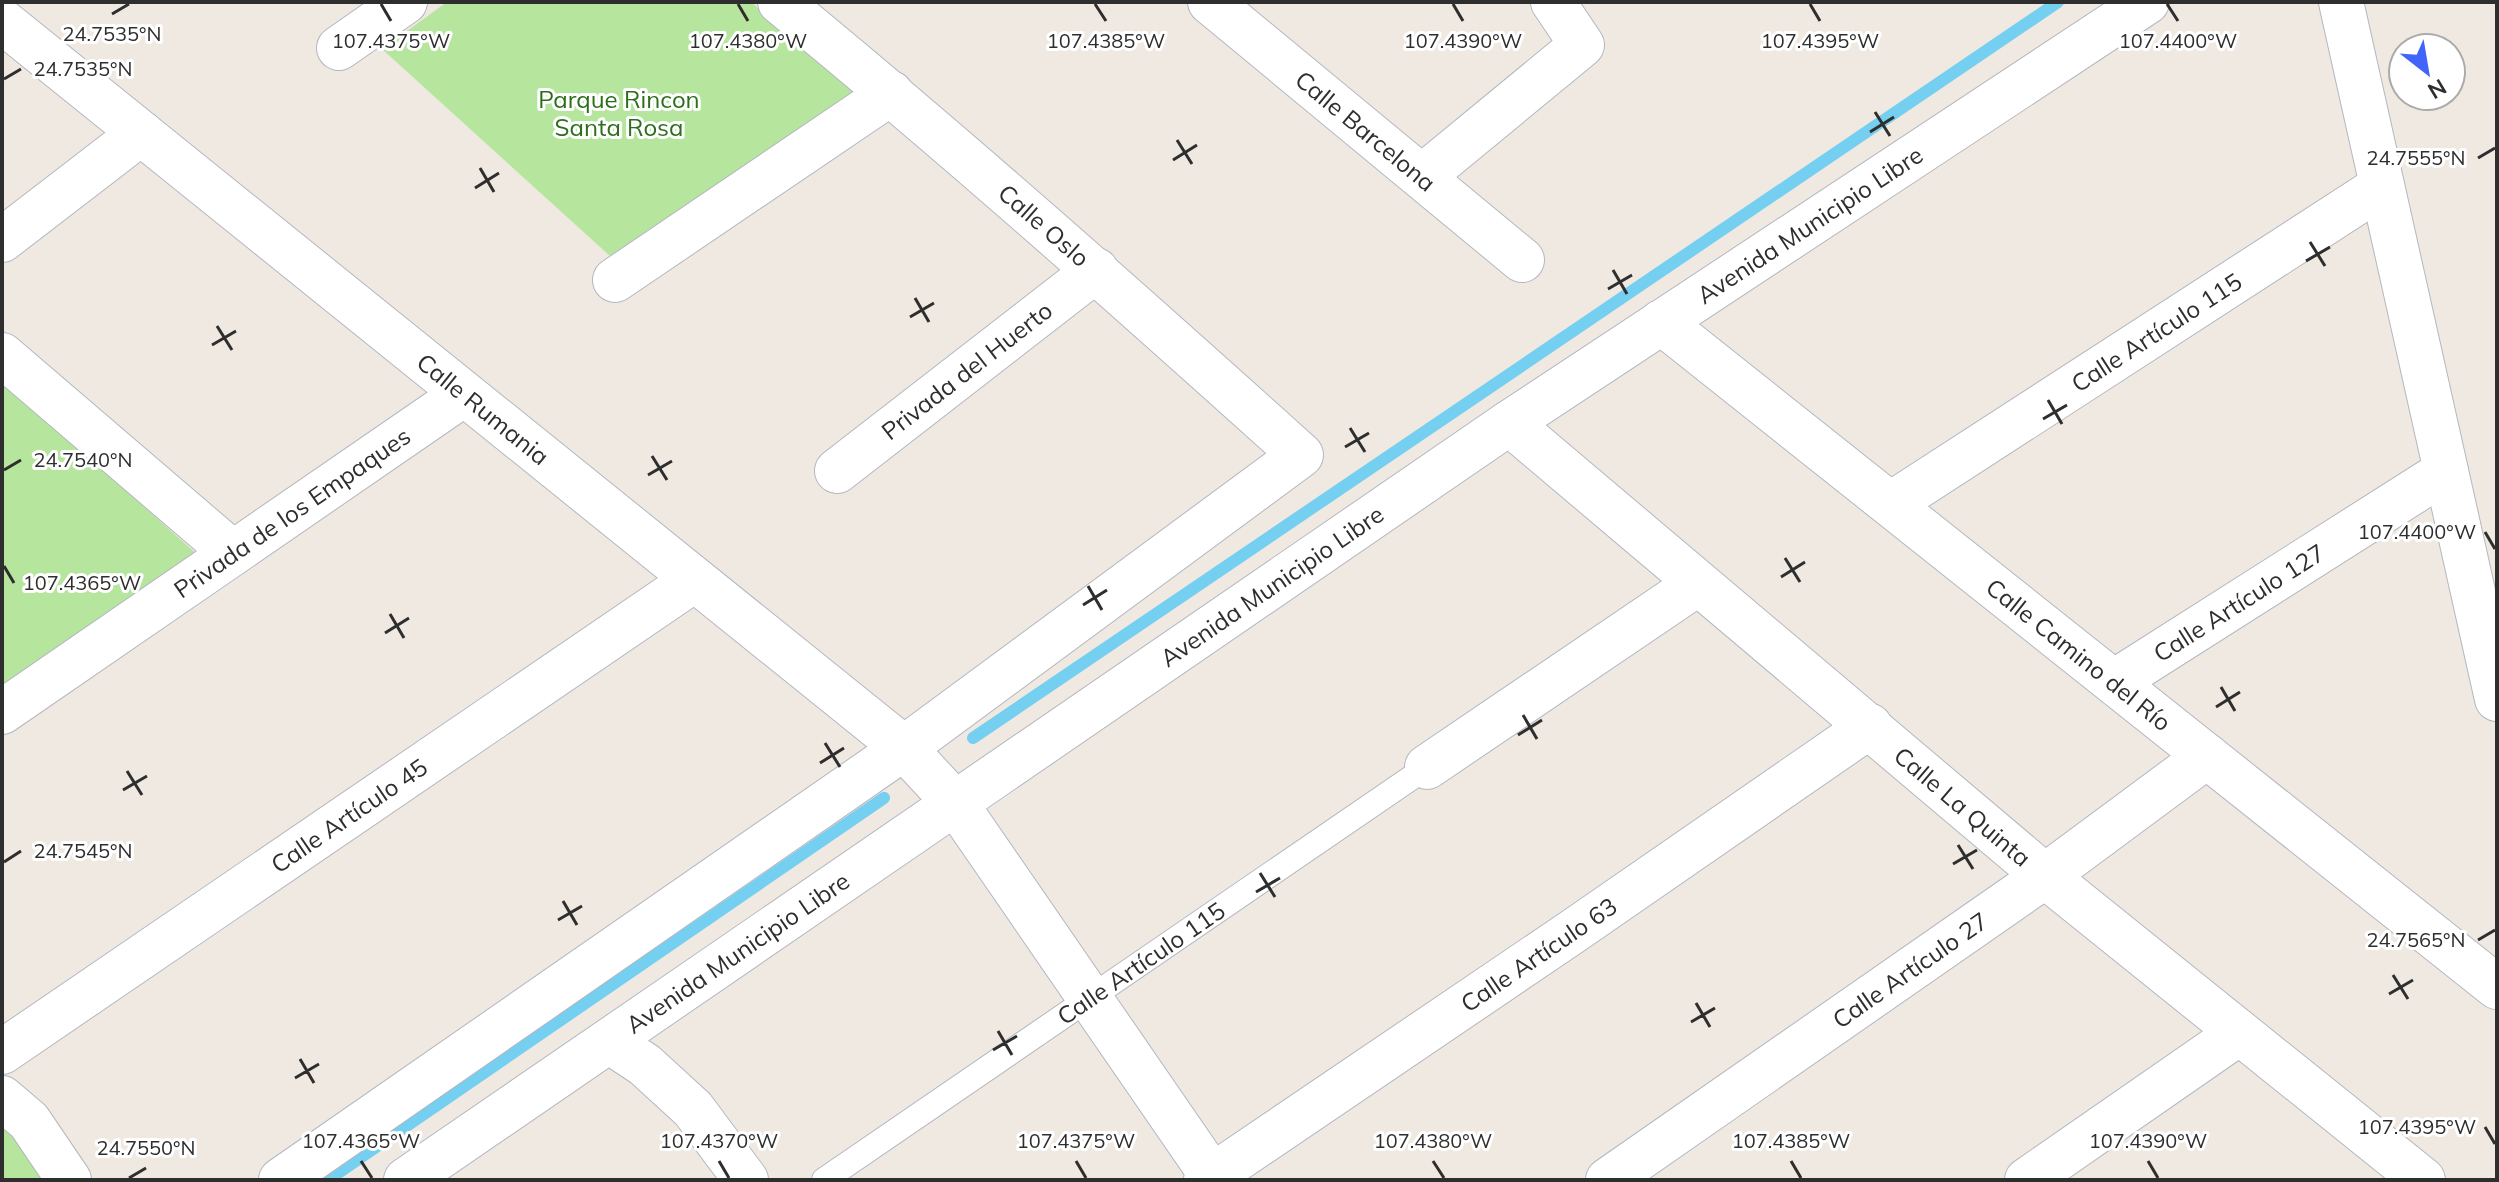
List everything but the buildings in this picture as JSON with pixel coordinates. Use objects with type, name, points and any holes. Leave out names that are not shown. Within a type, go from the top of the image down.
[{"type":"street","points":[[339,48],[405,2]]},
{"type":"street","name":"Calle Oslo","points":[[780,2],[1096,270],[1301,455],[904,748]]},
{"type":"street","name":"Calle Barcelona","points":[[1210,2],[1522,260]]},
{"type":"street","points":[[1423,176],[1582,45],[1553,2]]},
{"type":"street","name":"Avenida Municipio Libre","points":[[406,1180],[1509,423],[2147,2]]},
{"type":"street","points":[[2341,2],[2497,699]]},
{"type":"street","name":"Calle Rumania","points":[[2,21],[904,748],[956,804],[1211,1179]]},
{"type":"street","points":[[615,280],[891,93]]},
{"type":"street","points":[[2,240],[141,133]]},
{"type":"street","name":"Calle Artículo 115","points":[[1891,504],[2382,186]]},
{"type":"street","name":"Privada del Huerto","points":[[837,471],[1096,270]]},
{"type":"street","name":"Calle Camino del Río","points":[[1661,322],[2497,987]]},
{"type":"street","points":[[2,355],[233,553]]},
{"type":"street","name":"Privada de los Empaques","points":[[2,712],[464,394]]},
{"type":"street","name":"Calle La Quinta","points":[[1509,423],[2045,876],[2423,1180]]},
{"type":"street","name":"Calle Artículo 127","points":[[2114,682],[2446,471]]},
{"type":"street","name":"Calle Artículo 45","points":[[2,1052],[694,580]]},
{"type":"street","name":"Calle Artículo 115","points":[[1427,767],[1697,584]]},
{"type":"street","name":"Calle Artículo 63","points":[[1211,1179],[1870,726]]},
{"type":"street","points":[[281,1180],[904,748]]},
{"type":"street","name":"Calle Artículo 27","points":[[1608,1180],[2045,876],[2207,756]]},
{"type":"street","points":[[2027,1180],[2239,1033]]},
{"type":"street","points":[[609,1041],[645,1065],[693,1109],[746,1180]]},
{"type":"street","points":[[2,1098],[29,1121],[69,1180]]},
{"type":"lane","name":"Calle Artículo 115","points":[[824,1180],[1427,767]]},
{"type":"green space","name":"Parque Rincon Santa Rosa","points":[[447,2],[751,2],[857,90],[610,256],[382,49]]},
{"type":"green space","points":[[2,380],[209,565],[2,704]]},
{"type":"green space","points":[[2,1117],[56,1180],[2,1180]]},
{"type":"waterway","points":[[973,738],[2058,2]]},
{"type":"waterway","points":[[328,1180],[884,798]]}]
